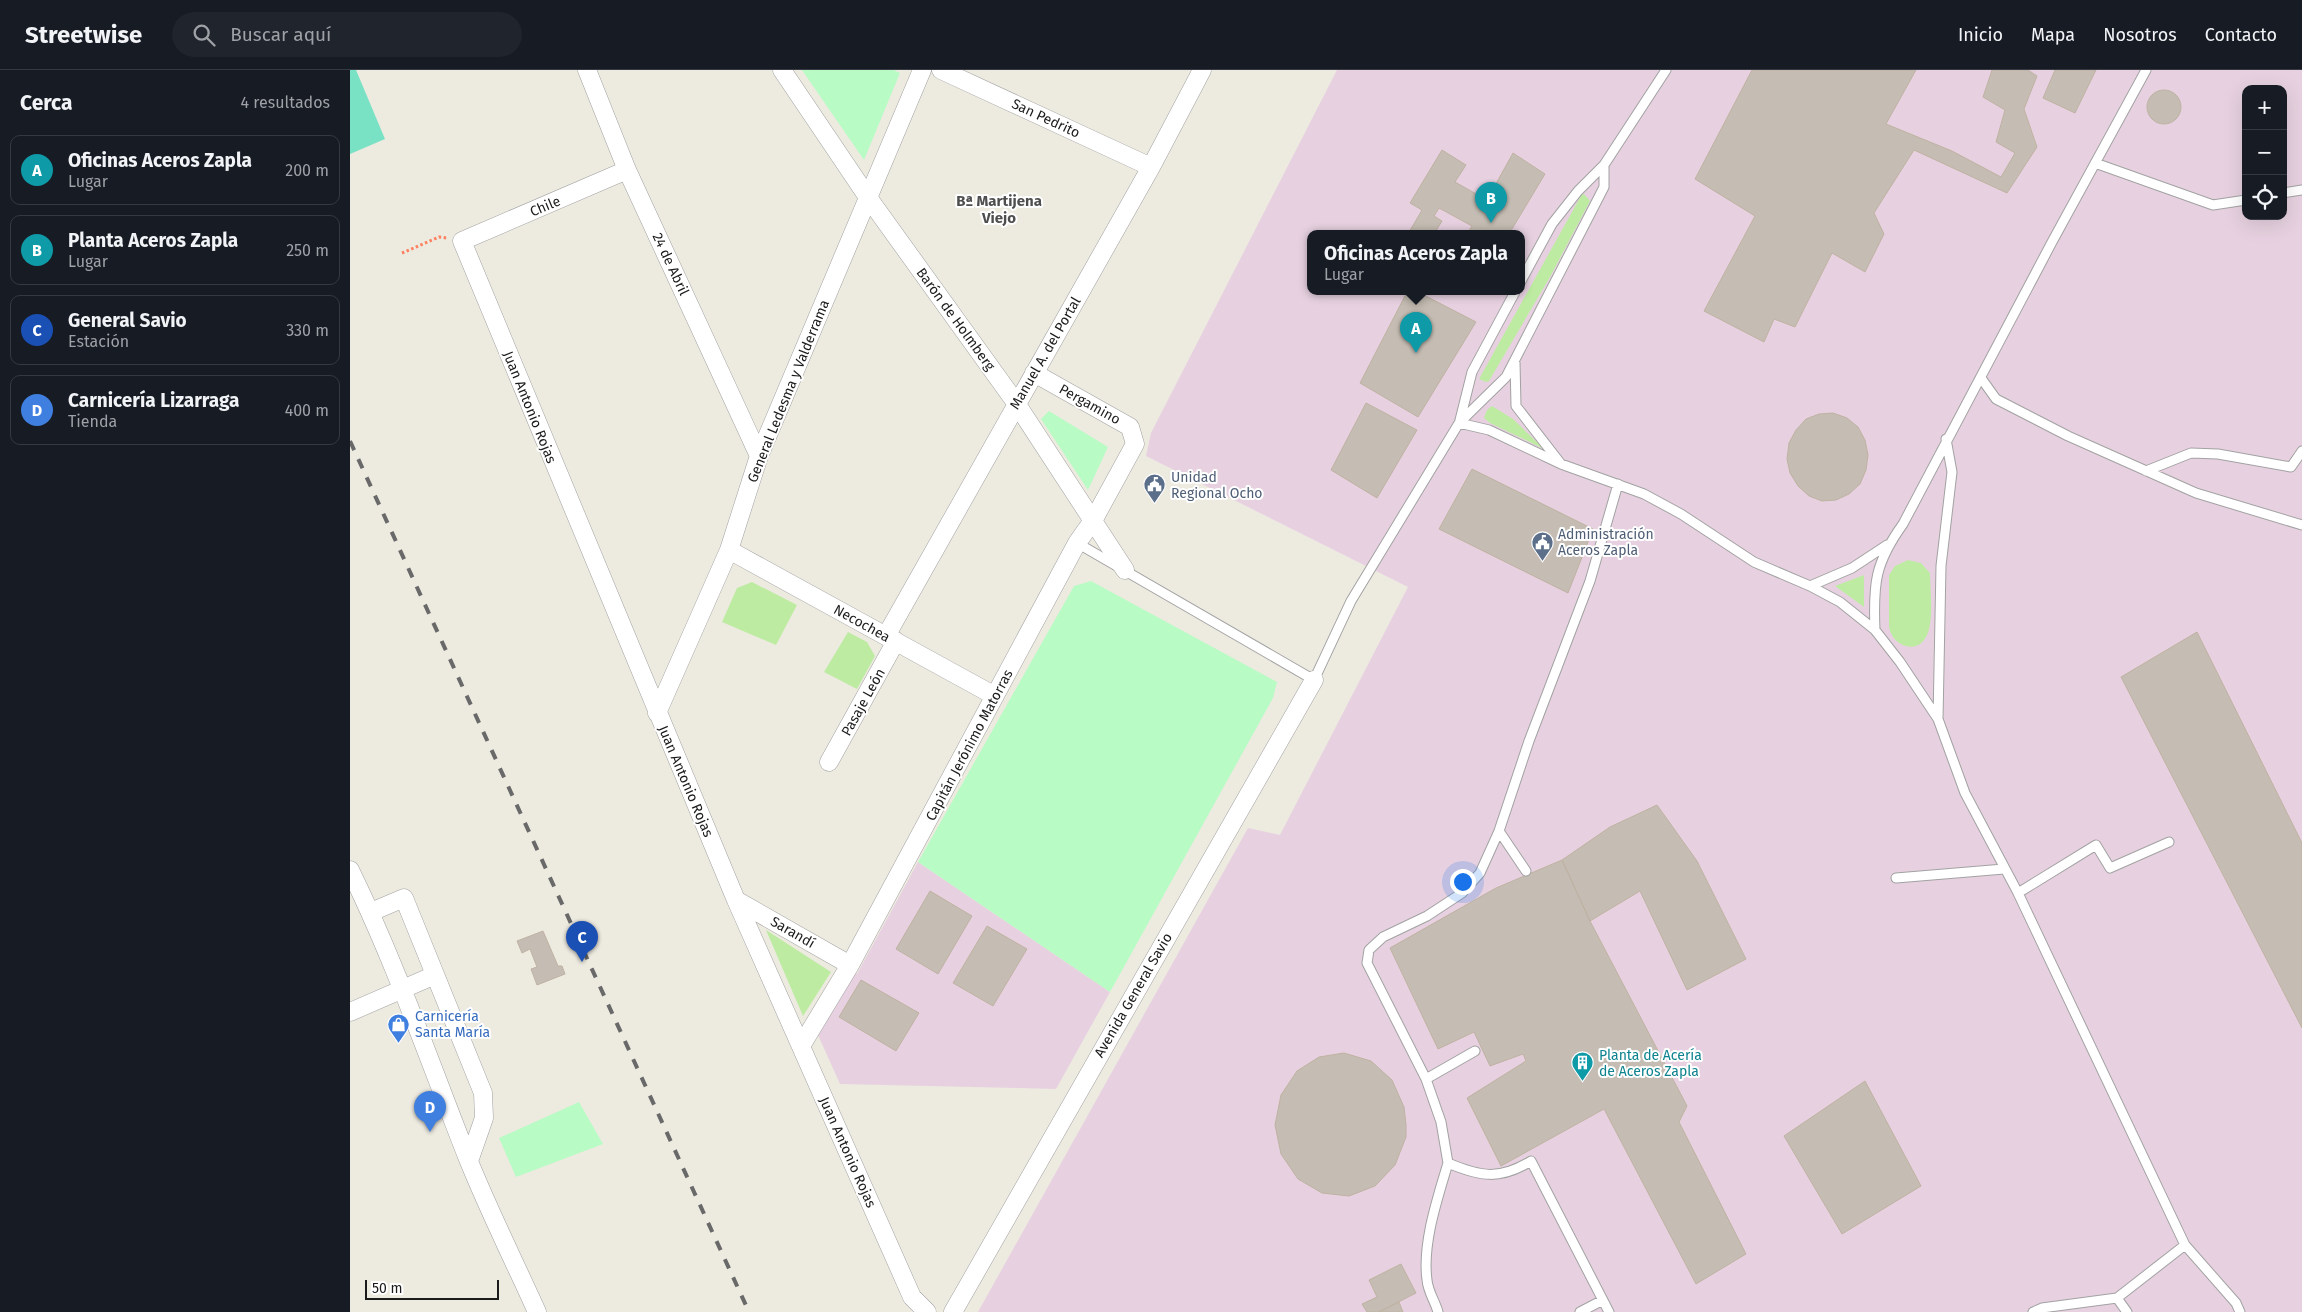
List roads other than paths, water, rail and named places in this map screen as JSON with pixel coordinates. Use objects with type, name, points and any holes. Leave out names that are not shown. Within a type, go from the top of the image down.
[{"type":"street","name":"24 de Abril","points":[[587,70],[627,170],[759,456]]},
{"type":"street","name":"Barón de Holmberg","points":[[782,70],[867,196],[1016,404],[1126,570]]},
{"type":"street","name":"General Ledesma y Valderrama","points":[[657,713],[729,550],[759,456],[867,196],[922,70]]},
{"type":"street","name":"San Pedrito","points":[[941,70],[1151,167]]},
{"type":"street","name":"Manuel A. del Portal","points":[[891,639],[1016,404],[1151,167],[1202,70]]},
{"type":"street","name":"Chile","points":[[462,241],[627,170]]},
{"type":"street","name":"Juan Antonio Rojas","points":[[462,241],[736,900],[912,1297],[927,1312]]},
{"type":"street","name":"Pergamino","points":[[1034,373],[1130,426],[1135,444]]},
{"type":"street","name":"Capitán Jerónimo Matorras","points":[[801,1046],[850,965],[1078,544],[1094,519],[1135,444]]},
{"type":"street","name":"Necochea","points":[[729,550],[995,696]]},
{"type":"street","name":"Pasaje León","points":[[829,762],[891,639]]},
{"type":"street","name":"Avenida General Savio","points":[[953,1312],[1314,680]]},
{"type":"street","points":[[350,870],[370,912],[402,989],[469,1161],[536,1312]]},
{"type":"street","points":[[370,912],[404,898],[483,1092],[484,1118],[469,1161]]},
{"type":"street","name":"Sarandí","points":[[736,900],[850,965]]},
{"type":"street","points":[[350,1012],[435,975]]},
{"type":"lane","points":[[1525,274],[1552,224],[1578,191],[1604,166],[1666,70]]},
{"type":"lane","points":[[1875,630],[1874,598],[1877,570],[1889,544],[1903,524],[1946,439],[1981,378],[2095,162],[2146,70]]},
{"type":"lane","points":[[2095,162],[2214,205],[2242,201]]},
{"type":"lane","points":[[1078,544],[1314,680],[1351,601],[1459,423],[1506,376],[1604,186],[1604,166]]},
{"type":"lane","points":[[2287,192],[2302,190]]},
{"type":"lane","points":[[1459,423],[1472,372],[1513,295]]},
{"type":"lane","points":[[1515,358],[1516,406],[1561,464]]},
{"type":"lane","points":[[1981,378],[1996,399],[2068,436],[2196,492],[2302,525]]},
{"type":"lane","points":[[1459,423],[1489,430],[1561,464],[1644,494],[1681,514],[1754,562],[1810,586],[1840,602],[1875,630],[1900,662],[1938,719],[1965,793],[2018,893],[2185,1245],[2236,1303],[2240,1312]]},
{"type":"lane","points":[[1938,719],[1941,566],[1952,472],[1946,439]]},
{"type":"lane","points":[[2146,471],[2191,453],[2218,454],[2290,467],[2302,451]]},
{"type":"lane","points":[[1438,1312],[1429,1292],[1426,1278],[1429,1237],[1448,1163],[1441,1122],[1426,1079],[1367,964],[1369,950],[1383,936],[1427,916],[1462,893],[1480,873],[1500,831],[1529,741],[1590,581],[1618,484]]},
{"type":"lane","points":[[1810,586],[1852,568],[1889,544]]},
{"type":"lane","points":[[1500,831],[1526,871]]},
{"type":"lane","points":[[2018,893],[2096,845],[2110,868],[2169,842]]},
{"type":"lane","points":[[1896,878],[2004,869]]},
{"type":"lane","points":[[1426,1079],[1475,1051]]},
{"type":"lane","points":[[1448,1163],[1467,1171],[1487,1175],[1514,1171],[1532,1161],[1609,1312]]},
{"type":"lane","points":[[2033,1312],[2042,1308],[2117,1298],[2185,1245]]},
{"type":"lane","points":[[2117,1298],[2126,1312]]},
{"type":"lane","points":[[1580,1312],[1603,1300]]},
{"type":"railway","points":[[350,441],[749,1312]]},
{"type":"place","name":"Planta Aceros Zapla","points":[[1491,223]]},
{"type":"place","name":"Oficinas Aceros Zapla","points":[[1416,353]]},
{"type":"place","name":"Unidad Regional Ocho","points":[[1155,504]]},
{"type":"place","name":"Administración Aceros Zapla","points":[[1542,561]]},
{"type":"place","name":"General Savio","points":[[582,962]]},
{"type":"place","name":"Carnicería Santa María","points":[[399,1043]]},
{"type":"place","name":"Planta de Acería de Aceros Zapla","points":[[1583,1082]]},
{"type":"place","name":"Carnicería Lizarraga","points":[[430,1132]]},
{"type":"district","name":"Bª Martijena Viejo","points":[[999,210]]}]
